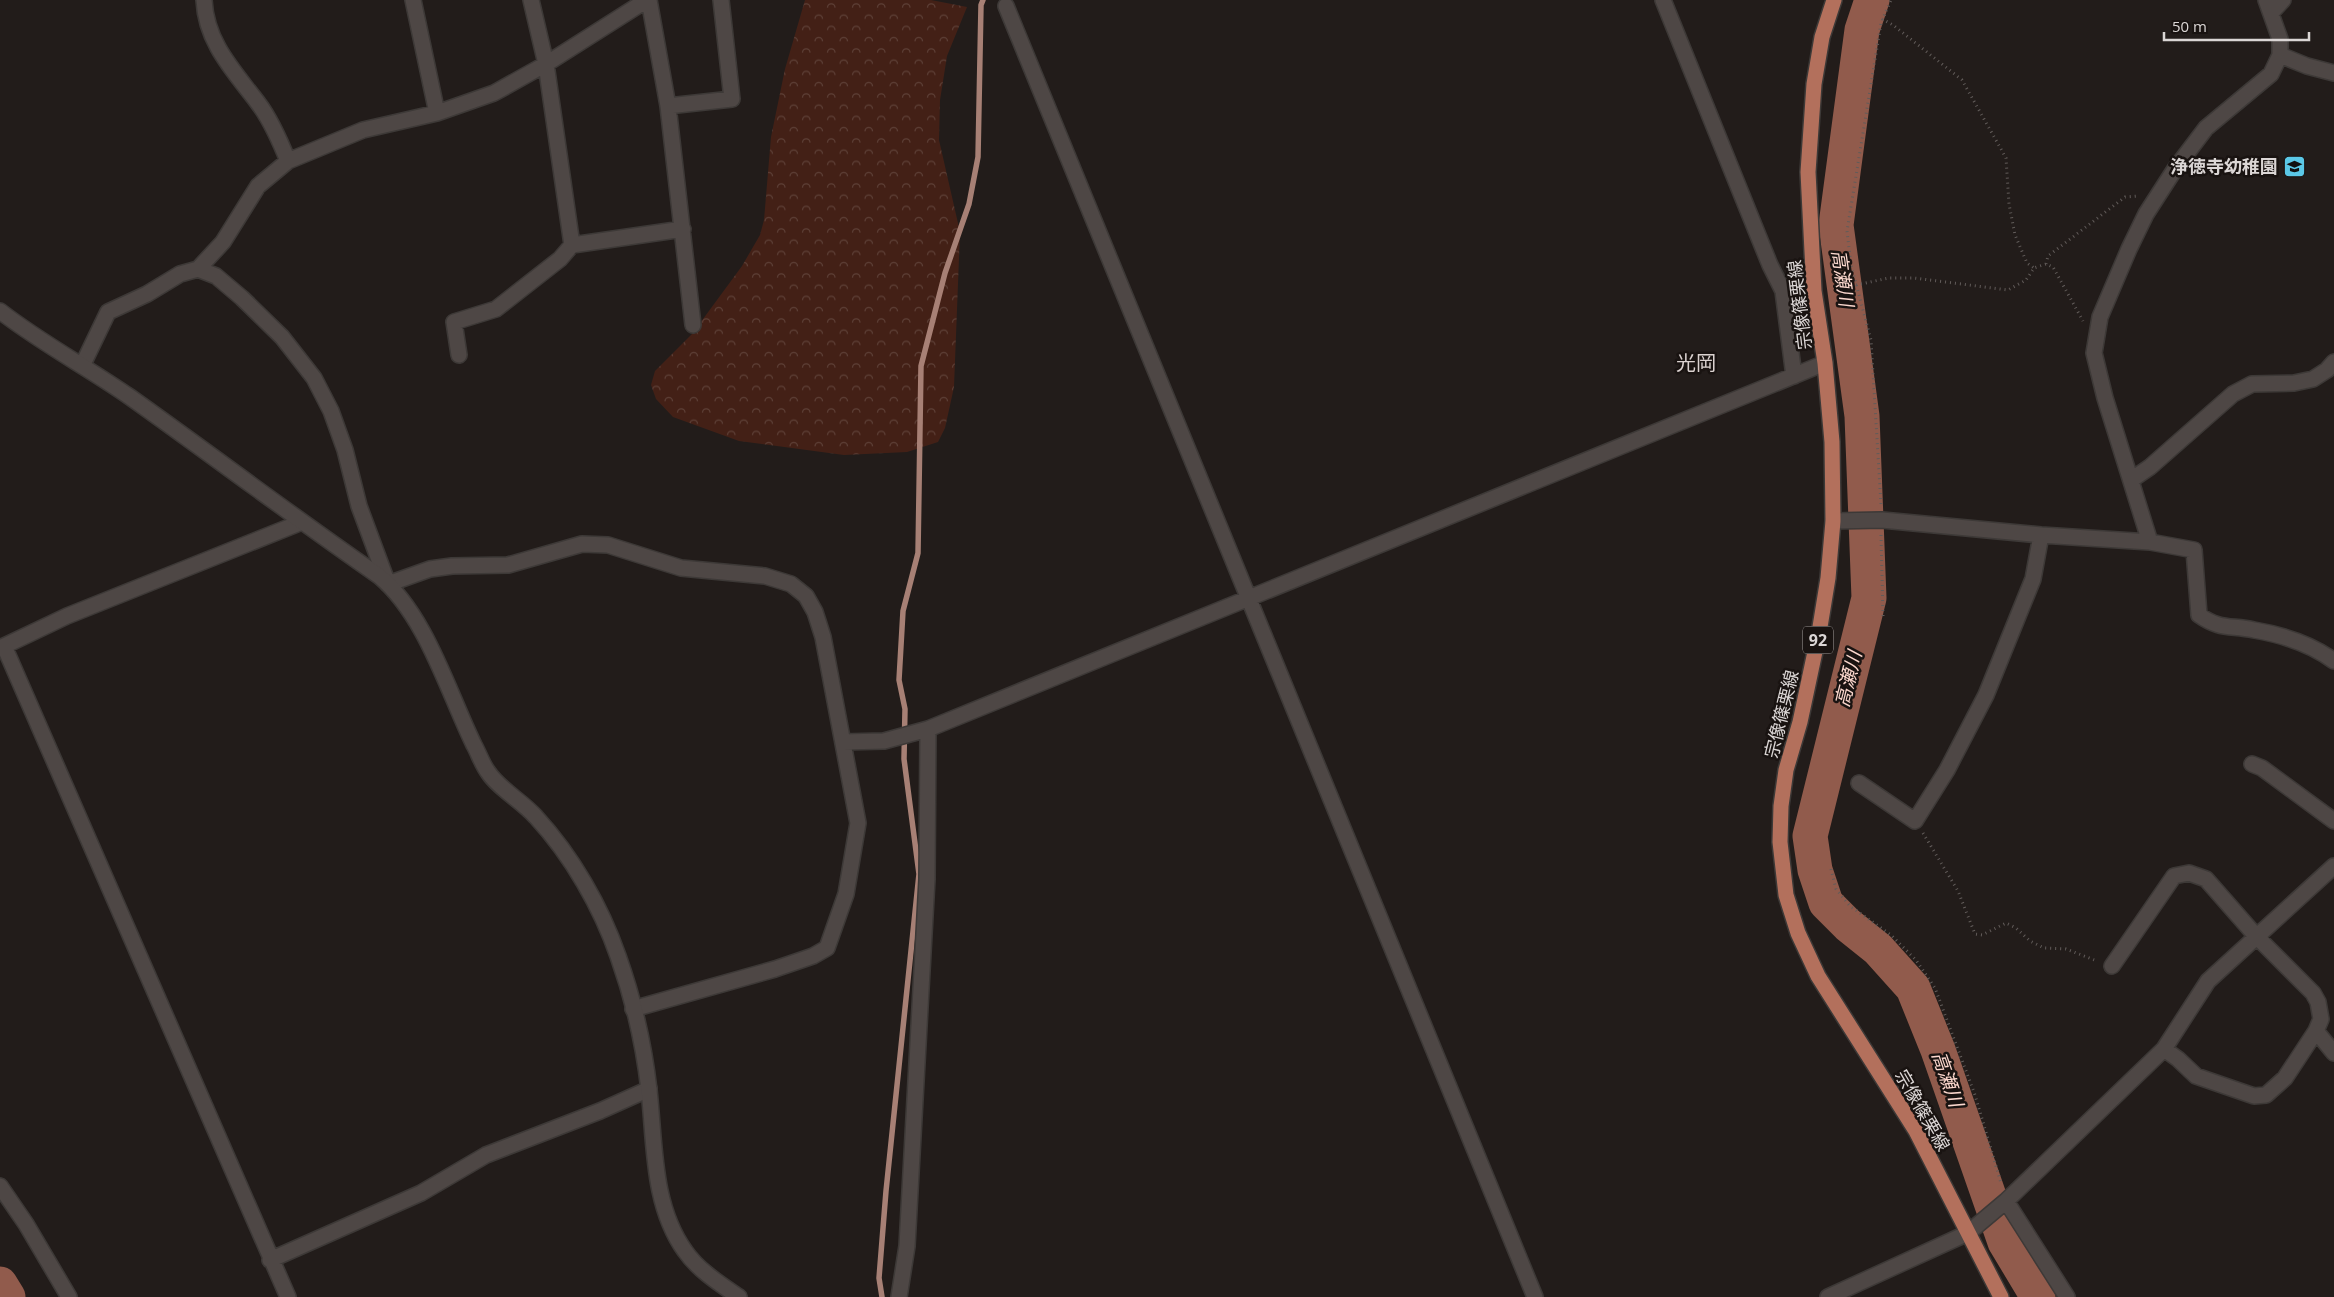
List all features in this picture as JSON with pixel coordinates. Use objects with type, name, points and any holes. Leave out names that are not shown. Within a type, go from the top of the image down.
[{"type":"main road","name":"宗像篠栗線","points":[[1834,0],[1822,37],[1814,84],[1808,172],[1814,290],[1825,363],[1832,442],[1833,521],[1828,578],[1819,633],[1800,722],[1786,770],[1781,806],[1780,842],[1786,895],[1798,933],[1818,976],[1916,1131],[2000,1297]]},
{"type":"street","points":[[204,0],[212,36],[224,60],[259,104],[279,138],[288,161]]},
{"type":"street","points":[[413,0],[437,113]]},
{"type":"street","points":[[531,0],[546,64],[572,245]]},
{"type":"street","points":[[82,364],[108,312],[147,294],[180,274],[198,269],[223,242],[258,186],[288,161],[363,130],[437,113],[494,93],[546,64],[648,0],[668,106],[693,325]]},
{"type":"street","points":[[668,106],[732,99],[721,0]]},
{"type":"street","points":[[1662,0],[1770,265],[1783,291],[1794,376]]},
{"type":"street","points":[[2150,542],[2105,398],[2094,353],[2100,317],[2129,249],[2155,200],[2175,169],[2206,128],[2271,74],[2280,54],[2280,39],[2269,6],[2283,0]]},
{"type":"street","points":[[1006,6],[1535,1297]]},
{"type":"street","points":[[2280,54],[2307,66],[2334,73]]},
{"type":"street","points":[[459,355],[454,322],[496,309],[560,259],[572,245],[683,229]]},
{"type":"street","points":[[198,269],[216,276],[242,298],[282,337],[314,378],[331,411],[345,450],[359,506],[388,584]]},
{"type":"street","points":[[0,311],[34,337],[82,364],[388,584],[405,604],[429,645],[488,773],[536,817],[571,862],[600,912],[618,957],[634,1009],[649,1088],[657,1177],[666,1214],[685,1252],[711,1277],[739,1297]]},
{"type":"street","points":[[2131,480],[2150,467],[2233,394],[2252,384],[2294,383],[2313,379],[2327,370],[2334,362]]},
{"type":"street","points":[[842,742],[884,741],[928,729],[1825,363]]},
{"type":"street","points":[[1833,521],[1882,520],[2041,535],[2150,542],[2194,550],[2199,615],[2213,625],[2253,629],[2290,638],[2319,650],[2334,661]]},
{"type":"street","points":[[288,1297],[270,1260],[2,647],[67,616],[302,522]]},
{"type":"street","points":[[1858,783],[1915,822],[1947,770],[1986,695],[2033,579],[2041,535]]},
{"type":"street","points":[[388,584],[430,569],[452,566],[508,565],[582,544],[608,546],[681,568],[765,576],[791,584],[806,596],[815,612],[823,637],[858,823],[846,894],[826,948],[813,956],[775,969],[634,1009]]},
{"type":"street","points":[[899,1297],[907,1246],[927,878],[928,729]]},
{"type":"street","points":[[2252,764],[2262,768],[2334,821]]},
{"type":"street","points":[[1828,1297],[1968,1233],[1981,1222],[2164,1049],[2208,981],[2334,866]]},
{"type":"street","points":[[2112,966],[2174,876],[2189,873],[2206,879],[2256,936],[2314,993],[2318,1002],[2321,1019],[2316,1031],[2285,1078],[2266,1095],[2254,1096],[2196,1076],[2178,1058],[2164,1049]]},
{"type":"street","points":[[2316,1031],[2334,1053]]},
{"type":"street","points":[[270,1260],[420,1193],[486,1155],[600,1111],[649,1088]]},
{"type":"street","points":[[0,1186],[26,1224],[69,1297]]},
{"type":"street","points":[[2003,1203],[2067,1297]]},
{"type":"path","points":[[1882,616],[1880,557],[1882,520],[1871,340],[1851,265],[1847,231],[1882,19],[1891,0]]},
{"type":"path","points":[[1882,19],[1894,25],[1962,80],[2006,158],[2009,204],[2015,234],[2027,263],[2034,268]]},
{"type":"path","points":[[2046,264],[2048,256],[2125,197],[2142,195],[2155,200]]},
{"type":"path","points":[[1856,285],[1889,278],[1914,278],[2008,290],[2026,280],[2034,268],[2046,264],[2054,268],[2084,323],[2097,335]]},
{"type":"path","points":[[1915,822],[1958,890],[1975,934],[1982,935],[2006,923],[2016,928],[2030,942],[2044,948],[2066,948],[2112,966]]},
{"type":"path","points":[[1830,870],[1836,890],[1850,906],[1891,935],[1916,960],[1935,988],[1975,1095],[2003,1203]]},
{"type":"green space","points":[[805,0],[931,0],[967,7],[947,56],[940,100],[939,140],[960,232],[954,387],[945,428],[938,442],[907,452],[844,455],[739,441],[673,417],[656,399],[651,385],[655,371],[692,334],[742,266],[760,235],[764,220],[771,137],[785,69]]},
{"type":"waterway","points":[[882,1297],[879,1278],[886,1191],[919,874],[904,759],[905,709],[899,680],[903,611],[918,553],[921,366],[945,273],[969,204],[978,157],[981,5],[983,0]]},
{"type":"waterway","name":"高瀬川","points":[[1872,0],[1862,30],[1836,225],[1862,416],[1869,598],[1810,836],[1815,870],[1826,903],[1848,925],[1878,949],[1913,988],[1938,1050],[2005,1242],[2038,1297]]},
{"type":"waterway","points":[[0,1284],[8,1297]]},
{"type":"place","name":"浄徳寺幼稚園","points":[[2294,166]]},
{"type":"district","name":"光岡","points":[[1696,362]]}]
